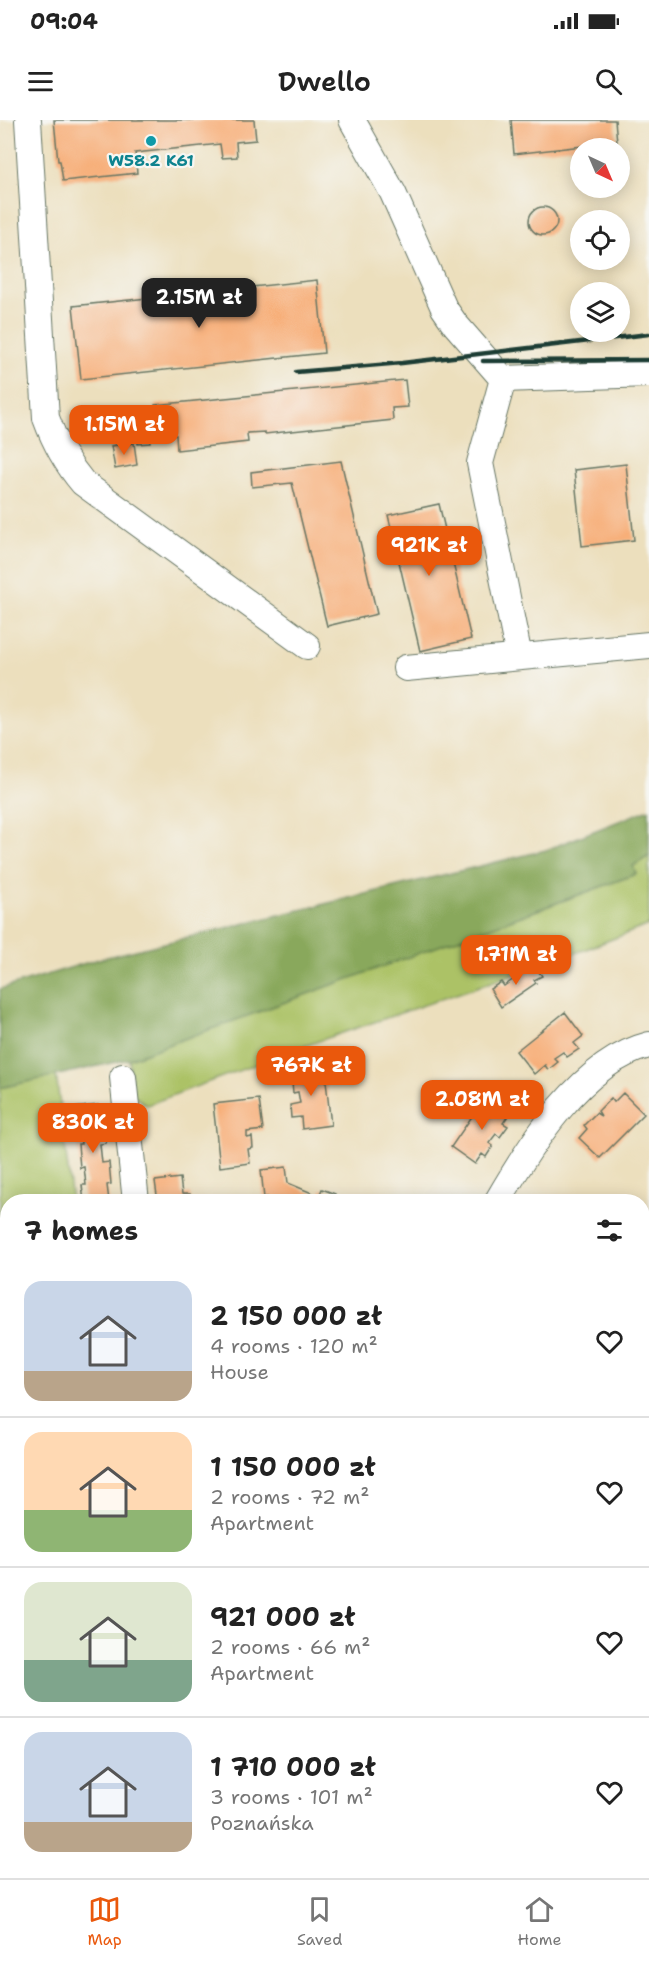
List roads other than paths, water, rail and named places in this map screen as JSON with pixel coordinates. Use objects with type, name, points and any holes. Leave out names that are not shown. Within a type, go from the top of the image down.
[{"type":"street","points":[[28,120],[46,418],[53,438],[70,468],[83,483],[307,646]]},
{"type":"street","points":[[352,120],[393,193],[444,308],[503,379]]},
{"type":"street","points":[[503,379],[649,374]]},
{"type":"street","points":[[503,379],[480,463],[519,657]]},
{"type":"street","points":[[406,668],[649,645]]},
{"type":"street","points":[[502,1194],[536,1139],[568,1099],[596,1073],[621,1056],[649,1045]]},
{"type":"street","points":[[123,1077],[135,1194]]},
{"type":"railway","points":[[296,372],[402,363],[649,334]]},
{"type":"railway","points":[[483,361],[649,360]]},
{"type":"place","name":"W58.2 K61","points":[[151,141]]}]
